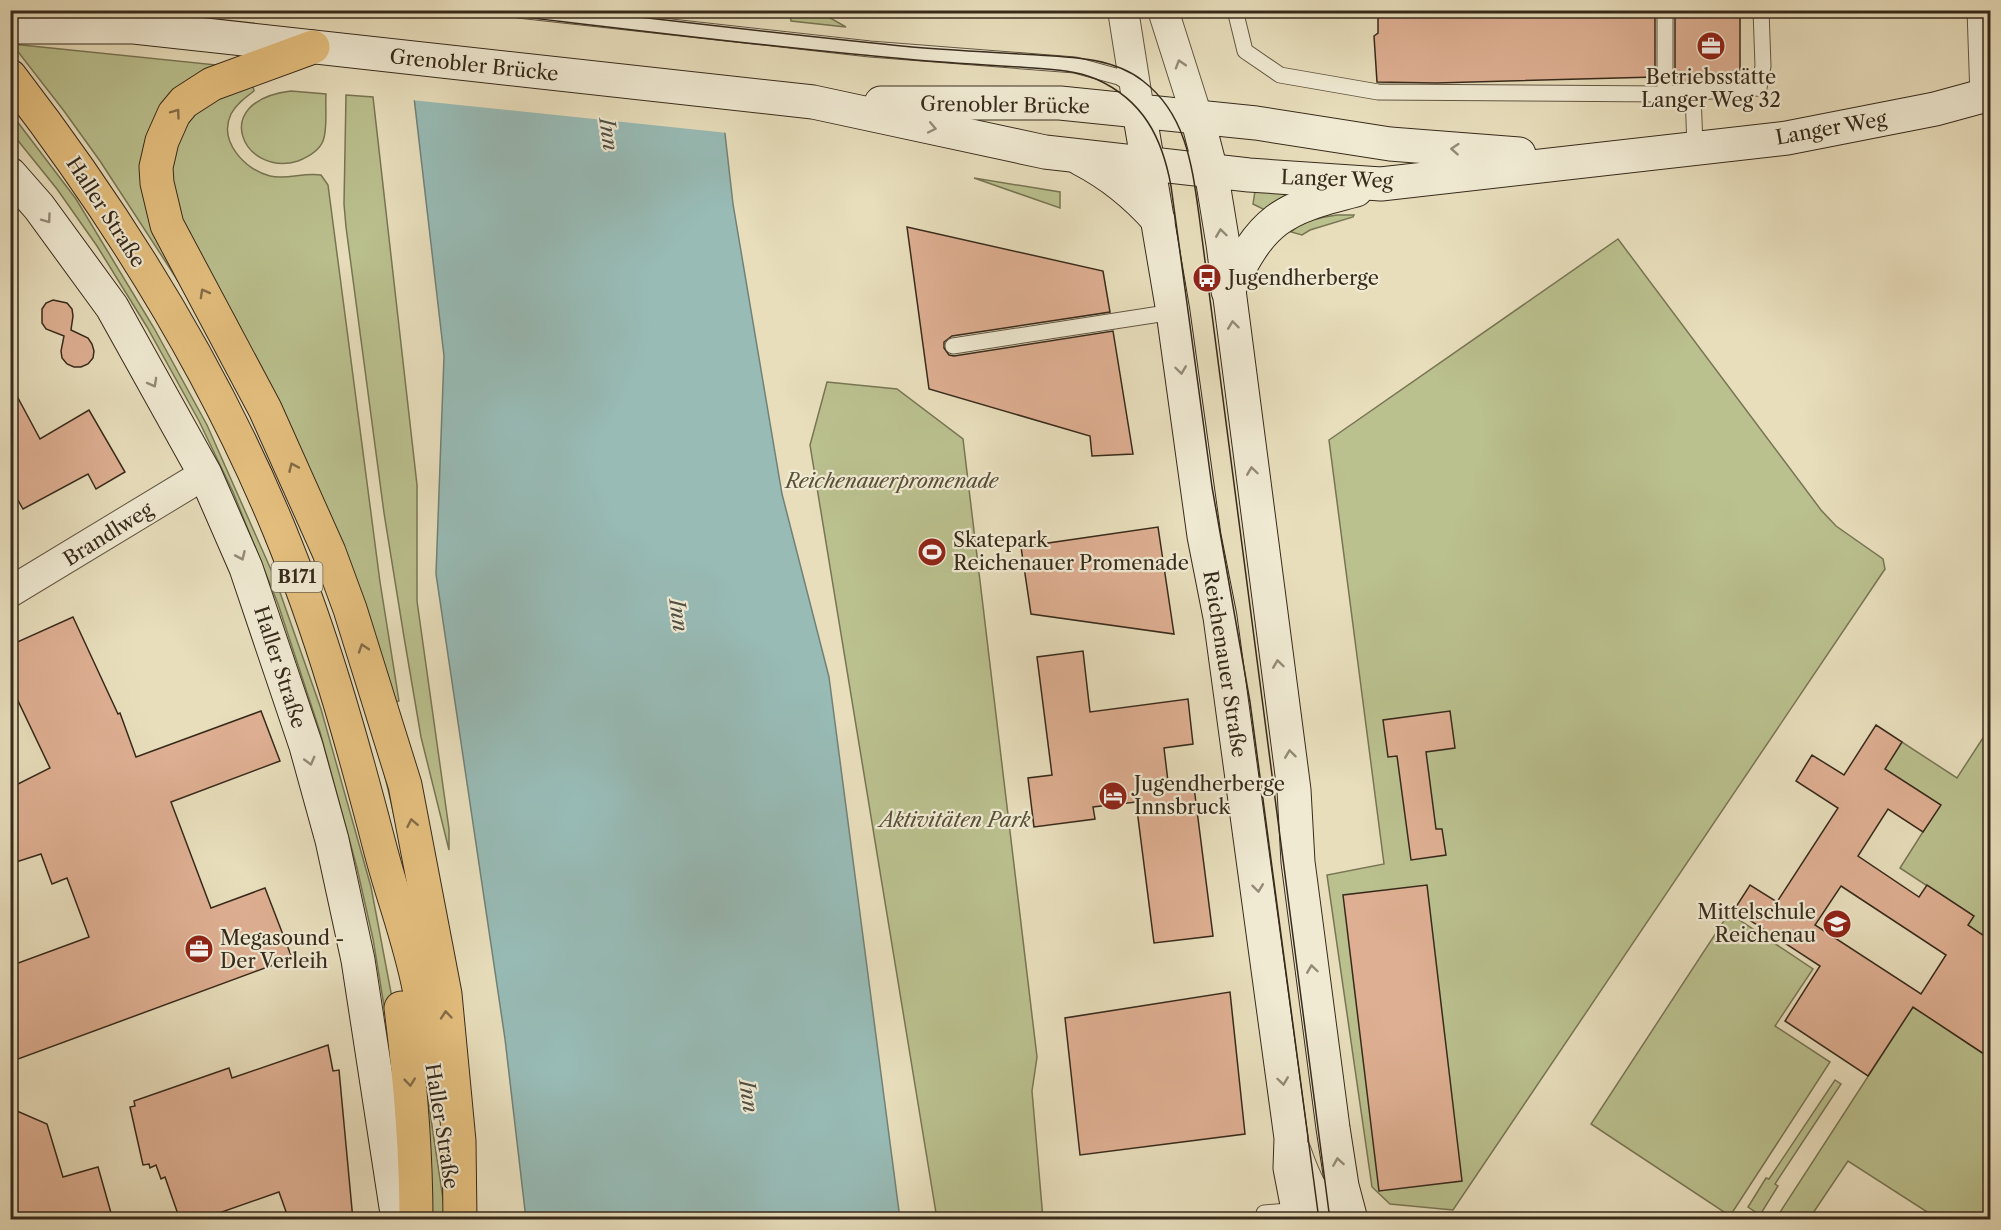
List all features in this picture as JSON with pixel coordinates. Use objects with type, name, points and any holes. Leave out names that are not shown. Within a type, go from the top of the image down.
[{"type":"main road","name":"Grenobler Brücke","points":[[100,10],[134,27]]},
{"type":"main road","name":"Grenobler Brücke","points":[[10,27],[134,27],[813,102],[1045,152],[1149,163]]},
{"type":"main road","points":[[313,47],[212,84],[184,102],[174,114],[162,141],[156,167],[156,183],[167,225],[265,409],[314,514],[350,609],[405,785],[445,994],[459,1141],[459,1220]]},
{"type":"main road","name":"Haller Straße","points":[[10,76],[81,171],[133,250],[182,333],[244,451],[279,529],[335,683],[419,987],[459,1220]]},
{"type":"main road","name":"Langer Weg","points":[[1149,163],[1211,171],[1382,184],[1787,138],[1935,109],[1984,95]]},
{"type":"main road","name":"Grenobler Brücke","points":[[813,102],[1060,103],[1137,99],[1185,115]]},
{"type":"main road","name":"Reichenauer Straße","points":[[1137,99],[1173,312],[1204,536],[1220,617],[1291,1138],[1290,1168],[1303,1218]]},
{"type":"main road","name":"Langer Weg","points":[[1185,115],[1256,123],[1390,144],[1598,160]]},
{"type":"main road","points":[[1185,115],[1211,171],[1294,790],[1301,885],[1333,1128],[1342,1186],[1351,1220]]},
{"type":"main road","points":[[1074,155],[1112,177],[1158,220]]},
{"type":"main road","name":"Haller Straße","points":[[10,174],[39,207],[112,308],[205,474],[246,568],[306,746],[332,840],[358,960],[398,1220]]},
{"type":"main road","points":[[1228,291],[1250,249],[1269,225],[1292,210],[1319,199],[1382,184]]},
{"type":"main road","name":"Haller Straße","points":[[382,855],[412,1101],[416,1166],[416,1220]]},
{"type":"street","points":[[1123,10],[1137,99]]},
{"type":"street","points":[[1163,10],[1185,115]]},
{"type":"street","name":"Brandlweg","points":[[10,592],[205,474]]},
{"type":"street","points":[[1291,1138],[1316,1198],[1337,1220]]},
{"type":"lane","points":[[518,10],[920,54],[1075,64],[1119,77],[1137,99]]},
{"type":"lane","points":[[1235,10],[1245,51],[1281,75],[1378,92],[1665,94],[1759,88],[1763,66],[1761,10]]},
{"type":"lane","points":[[1665,10],[1665,94]]},
{"type":"lane","points":[[1975,10],[1984,95]]},
{"type":"lane","points":[[1075,64],[1096,74],[1127,96],[1137,99]]},
{"type":"lane","points":[[1693,92],[1695,148]]},
{"type":"lane","points":[[953,346],[1173,312]]},
{"type":"lane","points":[[1263,1213],[1288,1211],[1303,1218]]},
{"type":"green space","points":[[790,11],[822,11],[846,27],[791,21]]},
{"type":"green space","points":[[12,44],[217,65],[146,156],[315,546],[371,706],[407,871],[384,772],[342,632],[309,544],[266,445],[193,305],[171,270],[100,161]]},
{"type":"green space","points":[[253,86],[254,91],[236,107],[228,124],[228,134],[236,153],[243,161],[261,173],[276,177],[321,175],[328,185],[380,582],[399,701],[395,702],[289,424],[235,317],[188,237],[173,203],[170,158],[187,120],[204,104]]},
{"type":"green space","points":[[291,91],[326,94],[326,124],[323,141],[313,153],[298,161],[279,163],[262,159],[250,149],[243,136],[242,122],[249,109],[265,98]]},
{"type":"green space","points":[[346,95],[373,97],[417,485],[417,601],[449,829],[449,850],[421,737],[384,513],[346,227],[344,204]]},
{"type":"green space","points":[[10,112],[76,199],[154,328],[207,425],[276,581],[321,709],[371,887],[393,1003],[389,1036],[373,939],[357,868],[320,732],[278,604],[233,492],[199,421],[147,327],[97,246],[57,189],[11,132]]},
{"type":"green space","points":[[974,178],[1060,192],[1060,208]]},
{"type":"green space","points":[[1255,191],[1287,193],[1289,196],[1267,211],[1253,204]]},
{"type":"green space","points":[[1337,215],[1354,215],[1302,235],[1291,232],[1312,220]]},
{"type":"green space","points":[[1618,239],[1821,510],[1836,526],[1883,559],[1885,569],[1453,1210],[1390,1204],[1372,1187],[1327,875],[1384,864],[1329,440]]},
{"type":"green space","name":"Reichenauerpromenade","points":[[827,382],[897,389],[963,439],[1037,1057],[1032,1091],[1043,1219],[937,1219],[810,445]]},
{"type":"green space","points":[[1990,727],[1990,940],[1968,925],[1973,916],[1900,868],[1940,805],[1898,778],[1880,776],[1902,742],[1957,778]]},
{"type":"green space","points":[[1729,913],[1813,969],[1775,1026],[1830,1062],[1730,1216],[1591,1124]]},
{"type":"green space","points":[[412,992],[446,1219],[427,1219]]},
{"type":"green space","points":[[1913,1007],[1990,1058],[1990,1219],[1938,1219],[1848,1161],[1809,1219],[1775,1220]]},
{"type":"green space","points":[[1835,1080],[1841,1084],[1775,1184],[1778,1186],[1760,1215],[1748,1207]]},
{"type":"water","name":"Inn","points":[[404,11],[711,11],[733,204],[782,494],[829,677],[900,1219],[526,1219],[505,1039],[436,574],[444,356]]},
{"type":"pier","points":[[401,10],[691,10],[714,13],[728,133],[411,100]]},
{"type":"building","points":[[1378,10],[1655,10],[1655,77],[1436,83],[1377,82],[1374,36],[1378,33]]},
{"type":"building","name":"Betriebsstätte Langer Weg 32","points":[[1675,10],[1740,10],[1740,79],[1682,83],[1682,76],[1675,77]]},
{"type":"building","points":[[907,227],[1103,271],[1110,312],[952,336],[944,342],[944,348],[949,355],[954,356],[1113,331],[1133,454],[1092,456],[1090,436],[929,389]]},
{"type":"building","points":[[53,300],[67,303],[72,309],[71,330],[88,338],[92,344],[93,358],[88,364],[74,367],[67,364],[62,358],[61,351],[64,336],[46,329],[42,323],[42,309],[46,303]]},
{"type":"building","points":[[10,383],[40,439],[89,410],[125,472],[96,489],[88,474],[23,509],[10,486]]},
{"type":"building","points":[[1158,527],[1174,634],[1031,614],[1021,547]]},
{"type":"building","points":[[73,617],[118,714],[120,713],[136,757],[261,711],[280,761],[171,802],[211,908],[265,888],[292,958],[10,1062],[10,966],[89,937],[67,878],[52,884],[41,854],[10,864],[10,788],[50,768],[10,684],[10,650],[17,647],[15,643]]},
{"type":"building","name":"Jugendherberge Innsbruck","points":[[1083,651],[1090,712],[1188,699],[1193,744],[1164,748],[1169,790],[1194,787],[1213,936],[1154,943],[1136,802],[1093,807],[1095,819],[1034,827],[1028,778],[1052,775],[1037,657]]},
{"type":"building","points":[[1450,711],[1455,748],[1426,752],[1436,829],[1442,829],[1446,855],[1411,860],[1397,756],[1388,757],[1383,720]]},
{"type":"building","points":[[1876,725],[1902,742],[1885,769],[1941,805],[1923,832],[1888,809],[1858,856],[1919,897],[1927,885],[1974,916],[1968,925],[1990,940],[1990,1058],[1913,1007],[1868,1076],[1785,1021],[1820,966],[1734,910],[1750,885],[1777,902],[1838,808],[1796,781],[1812,755],[1844,775]],"holes":[[[1841,886],[1946,955],[1921,994],[1815,925]]]},
{"type":"building","points":[[1427,885],[1462,1181],[1379,1191],[1343,895]]},
{"type":"building","points":[[1230,992],[1245,1134],[1080,1155],[1065,1018]]},
{"type":"building","points":[[328,1045],[333,1071],[339,1070],[353,1220],[289,1220],[279,1192],[199,1220],[180,1220],[165,1177],[161,1179],[156,1165],[150,1168],[149,1164],[143,1165],[130,1107],[135,1106],[134,1101],[229,1068],[232,1078]]},
{"type":"building","points":[[10,1108],[47,1124],[63,1177],[98,1167],[113,1220],[10,1220]]},
{"type":"tram line","points":[[463,10],[802,49],[1068,71],[1096,79],[1112,88],[1138,109],[1148,122],[1162,152],[1171,186],[1212,487],[1250,702],[1319,1220]]},
{"type":"tram line","points":[[579,10],[912,47],[1085,59],[1116,66],[1130,72],[1157,94],[1169,109],[1178,125],[1190,159],[1196,196],[1330,1220]]},
{"type":"place","name":"Betriebsstätte Langer Weg 32","points":[[1711,46]]},
{"type":"place","name":"Jugendherberge","points":[[1207,278]]},
{"type":"place","name":"Skatepark Reichenauer Promenade","points":[[932,552]]},
{"type":"place","name":"Jugendherberge Innsbruck","points":[[1113,796]]},
{"type":"place","name":"Mittelschule Reichenau","points":[[1837,924]]},
{"type":"place","name":"Megasound - Der Verleih","points":[[199,949]]},
{"type":"park label","name":"Aktivitäten Park","points":[[955,820]]}]
